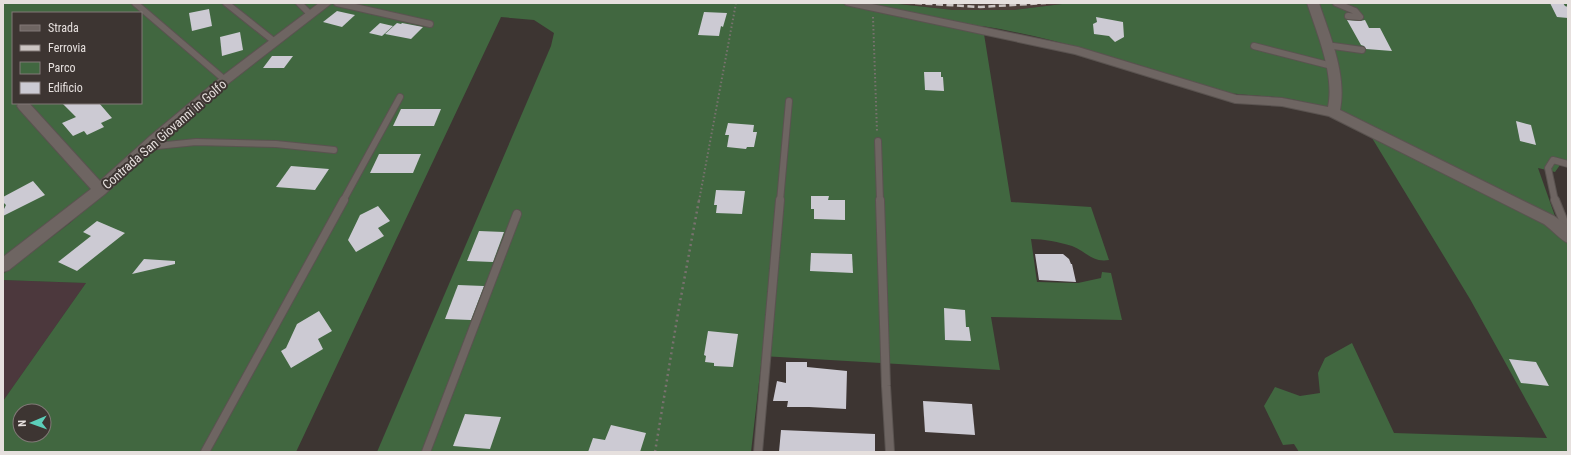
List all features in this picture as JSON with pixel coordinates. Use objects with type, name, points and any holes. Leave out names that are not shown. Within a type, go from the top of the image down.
[{"type":"street","name":"Contrada San Giovanni in Golfo","points":[[3,266],[100,190],[225,80],[326,3]]},
{"type":"street","points":[[850,3],[873,9],[1021,38],[1078,52],[1129,66],[1235,99],[1288,103],[1333,112],[1549,220],[1565,233]]},
{"type":"street","points":[[1314,3],[1332,66],[1336,104],[1333,112]]},
{"type":"street","points":[[24,106],[100,190]]},
{"type":"lane","points":[[135,3],[225,80]]},
{"type":"lane","points":[[226,3],[275,42]]},
{"type":"lane","points":[[299,3],[310,14]]},
{"type":"lane","points":[[337,3],[430,24]]},
{"type":"lane","points":[[1336,3],[1355,12],[1360,17],[1348,16]]},
{"type":"lane","points":[[1326,45],[1362,50]]},
{"type":"lane","points":[[1254,46],[1332,66]]},
{"type":"lane","points":[[205,452],[400,97]]},
{"type":"lane","points":[[758,452],[789,101]]},
{"type":"lane","points":[[878,141],[886,386],[890,452]]},
{"type":"lane","points":[[146,148],[196,142],[276,144],[334,150]]},
{"type":"lane","points":[[1565,233],[1566,227],[1553,195],[1548,168],[1553,160],[1568,164]]},
{"type":"lane","points":[[426,452],[518,214]]},
{"type":"path","points":[[655,452],[678,313],[736,3]]},
{"type":"path","points":[[873,9],[878,141]]},
{"type":"shaded area","points":[[889,3],[1070,3],[1014,10],[953,10]]},
{"type":"shaded area","points":[[3,280],[86,283],[3,401]]},
{"type":"green space","points":[[3,3],[322,3],[3,264]]},
{"type":"green space","points":[[331,3],[889,3],[953,10],[1014,10],[1070,3],[1568,3],[1568,167],[1560,165],[1555,172],[1538,168],[1556,219],[1346,115],[1329,109],[1302,101],[1284,98],[1234,94],[1217,91],[1162,72],[1091,51],[1047,39],[982,26],[1011,202],[1091,207],[1109,260],[1098,260],[1072,246],[1046,240],[1031,239],[1037,282],[1078,283],[1101,278],[1102,272],[1111,273],[1122,320],[991,317],[1000,370],[762,356],[751,452],[377,452],[551,46],[554,33],[534,20],[501,17],[296,452],[3,452],[3,401],[86,283],[3,280],[3,274],[70,223],[164,138],[230,82]]},
{"type":"green space","points":[[1369,133],[1539,221],[1562,235],[1568,244],[1568,452],[1299,452],[1294,444],[1283,445],[1264,406],[1275,387],[1300,396],[1320,393],[1318,373],[1325,358],[1352,343],[1394,433],[1547,438],[1470,299]]},
{"type":"building","points":[[1550,3],[1563,3],[1568,7],[1568,18],[1557,17]]},
{"type":"building","points":[[209,9],[212,26],[192,31],[189,13]]},
{"type":"building","points":[[337,11],[355,15],[342,27],[323,22]]},
{"type":"building","points":[[704,12],[727,13],[723,27],[721,26],[719,36],[698,35]]},
{"type":"building","points":[[1096,17],[1123,22],[1124,37],[1115,42],[1109,36],[1094,34],[1093,24],[1097,22]]},
{"type":"building","points":[[1347,20],[1365,20],[1369,28],[1380,28],[1392,51],[1366,49],[1361,45]]},
{"type":"building","points":[[380,23],[393,26],[382,36],[369,33]]},
{"type":"building","points":[[397,23],[423,27],[411,39],[385,34]]},
{"type":"building","points":[[240,32],[243,50],[222,56],[220,37]]},
{"type":"building","points":[[272,56],[293,56],[284,68],[263,68]]},
{"type":"building","points":[[924,72],[941,72],[944,91],[925,90]]},
{"type":"building","points":[[63,104],[100,104],[112,118],[101,123],[104,127],[87,135],[84,131],[73,136],[62,123],[76,117]]},
{"type":"building","points":[[401,109],[441,109],[434,126],[393,126]]},
{"type":"building","points":[[1516,121],[1531,125],[1536,145],[1520,141]]},
{"type":"building","points":[[728,123],[754,125],[753,132],[757,132],[754,147],[747,147],[746,149],[727,147],[729,135],[725,135]]},
{"type":"building","points":[[379,154],[421,154],[413,173],[370,173]]},
{"type":"building","points":[[291,166],[329,169],[315,190],[276,187]]},
{"type":"building","points":[[33,181],[45,195],[3,216],[3,211],[6,205],[3,202],[3,197]]},
{"type":"building","points":[[716,190],[745,191],[742,214],[716,213],[717,205],[714,205]]},
{"type":"building","points":[[811,196],[829,196],[828,200],[845,200],[845,220],[814,219],[814,209],[811,209]]},
{"type":"building","points":[[378,206],[390,221],[378,228],[384,236],[356,252],[348,240],[360,215]]},
{"type":"building","points":[[97,221],[125,233],[77,271],[58,262],[91,236],[83,232]]},
{"type":"building","points":[[479,231],[504,232],[493,262],[467,261]]},
{"type":"building","points":[[811,253],[852,254],[853,273],[810,271]]},
{"type":"building","points":[[1035,254],[1063,254],[1072,264],[1076,282],[1039,280]]},
{"type":"building","points":[[144,259],[175,261],[175,264],[132,274]]},
{"type":"building","points":[[458,285],[484,286],[471,320],[445,319]]},
{"type":"building","points":[[944,308],[965,310],[966,327],[969,327],[971,341],[945,340]]},
{"type":"building","points":[[319,311],[332,331],[318,339],[323,349],[291,368],[281,351],[286,348],[297,324]]},
{"type":"building","points":[[708,331],[738,334],[733,367],[714,366],[714,363],[705,362],[706,356],[704,355]]},
{"type":"building","points":[[1509,359],[1536,362],[1549,386],[1521,383]]},
{"type":"building","points":[[786,362],[807,362],[807,367],[847,371],[846,409],[787,407],[788,401],[773,401],[777,381],[786,383]]},
{"type":"building","points":[[923,401],[972,404],[975,435],[925,432]]},
{"type":"building","points":[[465,414],[501,417],[490,449],[453,446]]},
{"type":"building","points":[[611,425],[646,433],[640,452],[588,452],[593,438],[605,440]]},
{"type":"building","points":[[781,430],[875,434],[875,452],[779,452]]},
{"type":"railway","points":[[915,3],[980,7],[1046,3]]}]
